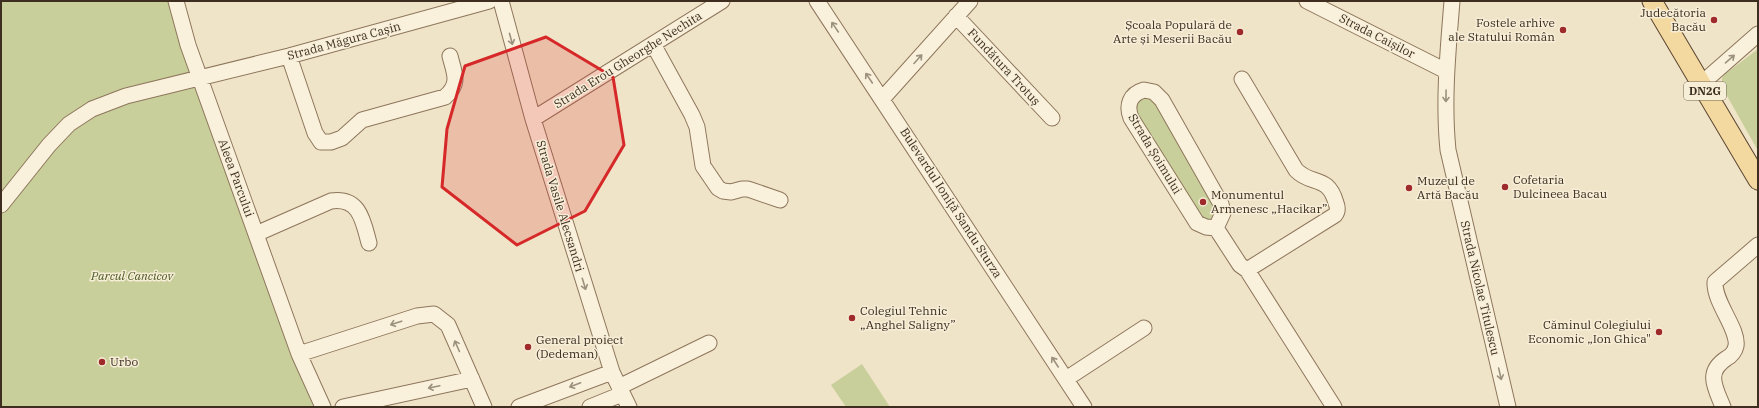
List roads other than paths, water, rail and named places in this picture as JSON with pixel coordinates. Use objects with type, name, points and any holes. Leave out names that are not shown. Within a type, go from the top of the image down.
[{"type":"main road","name":"DN2G","points":[[1652,1],[1758,180]]},
{"type":"street","name":"Aleea Parcului","points":[[176,1],[199,78],[299,354],[323,407]]},
{"type":"street","name":"Strada Măgura Cașin","points":[[1,205],[49,145],[69,124],[81,115],[108,102],[288,56],[489,1]]},
{"type":"street","name":"Strada Vasile Alecsandri","points":[[501,1],[533,119],[612,372],[623,396]]},
{"type":"street","name":"Strada Erou Gheorghe Nechita","points":[[533,119],[722,1]]},
{"type":"street","name":"Bulevardul Ioniță Sandu Sturza","points":[[817,1],[883,98],[1084,407]]},
{"type":"street","points":[[883,98],[970,1]]},
{"type":"street","name":"Strada Caișilor","points":[[1307,1],[1446,71]]},
{"type":"street","name":"Strada Nicolae Titulescu","points":[[1452,1],[1446,71],[1446,130],[1448,150],[1508,407]]},
{"type":"street","name":"Fundătura Trotuș","points":[[956,16],[1052,118]]},
{"type":"street","points":[[1701,84],[1758,34]]},
{"type":"street","points":[[653,44],[692,114],[697,127],[703,166],[718,188],[723,191],[732,192],[748,189],[780,200]]},
{"type":"street","points":[[288,56],[315,132],[321,142],[325,143],[342,138],[362,120],[445,97],[454,90],[456,80],[450,56]]},
{"type":"street","points":[[1242,79],[1296,170],[1301,174],[1327,185],[1334,197],[1338,209],[1335,215],[1247,270]]},
{"type":"street","name":"Strada Șoimului","points":[[1149,90],[1154,92],[1159,95],[1166,106],[1221,204],[1223,214],[1216,228],[1206,227],[1197,223],[1131,118],[1128,106],[1130,100],[1139,92],[1149,90]]},
{"type":"street","points":[[256,234],[331,201],[340,200],[348,202],[357,209],[369,243]]},
{"type":"street","points":[[1216,228],[1240,265],[1247,270],[1334,407]]},
{"type":"street","points":[[1723,407],[1713,381],[1714,370],[1721,362],[1731,356],[1736,346],[1734,335],[1714,292],[1715,282],[1758,245]]},
{"type":"street","points":[[299,354],[417,316],[434,314],[448,325],[484,407]]},
{"type":"street","points":[[1066,379],[1144,328]]},
{"type":"street","points":[[590,407],[623,396],[709,343]]},
{"type":"street","points":[[519,407],[612,372]]},
{"type":"street","points":[[343,407],[472,379]]},
{"type":"place","name":"Judecătoria Bacău","points":[[1714,20]]},
{"type":"place","name":"Fostele arhive ale Statului Român","points":[[1563,30]]},
{"type":"place","name":"Școala Populară de Arte și Meserii Bacău","points":[[1240,32]]},
{"type":"place","name":"Cofetaria Dulcineea Bacau","points":[[1505,187]]},
{"type":"place","name":"Muzeul de Artă Bacău","points":[[1409,188]]},
{"type":"place","name":"Monumentul Armenesc „Hacikar”","points":[[1203,202]]},
{"type":"place","name":"Colegiul Tehnic „Anghel Saligny”","points":[[852,318]]},
{"type":"place","name":"Căminul Colegiului Economic „Ion Ghica\"","points":[[1659,332]]},
{"type":"place","name":"General proiect (Dedeman)","points":[[528,347]]},
{"type":"place","name":"Urbo","points":[[102,362]]},
{"type":"park label","name":"Parcul Cancicov","points":[[132,276]]}]
